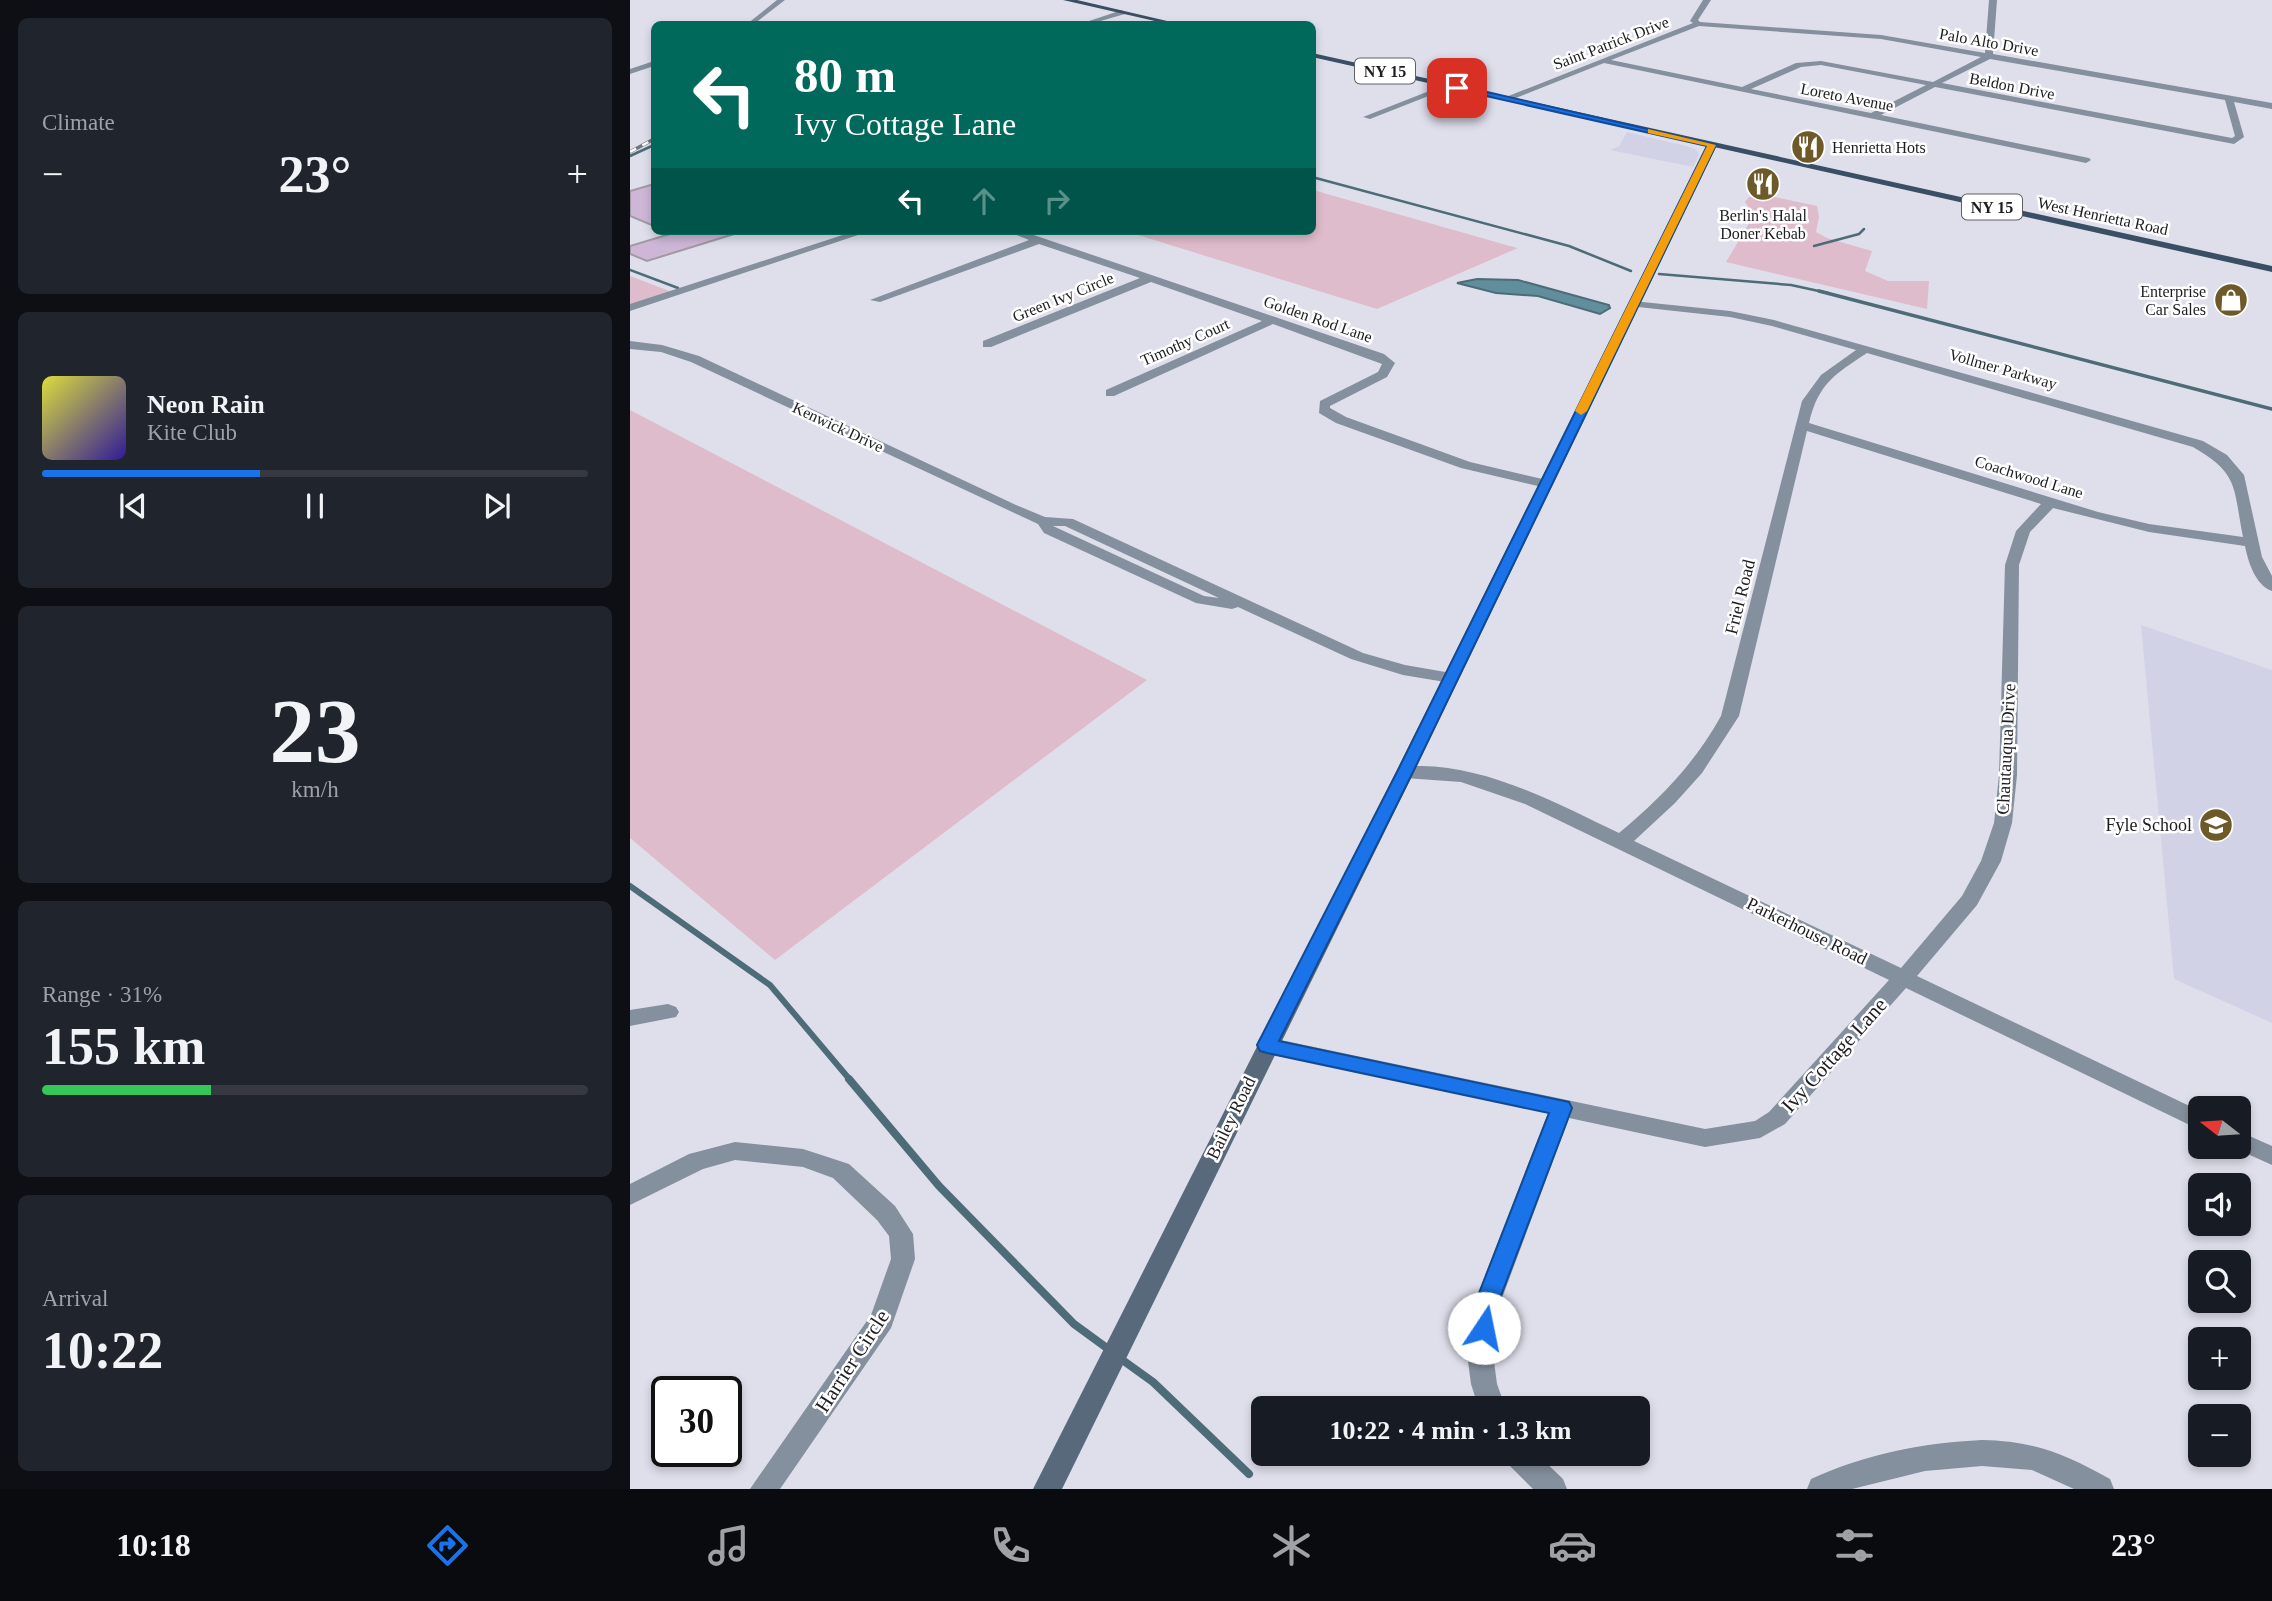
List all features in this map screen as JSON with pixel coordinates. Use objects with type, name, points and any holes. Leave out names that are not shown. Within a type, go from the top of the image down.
[{"type":"main road","points":[[1067,0],[1162,21]]},
{"type":"main road","name":"West Henrietta Road","points":[[1316,56],[2272,269]]},
{"type":"street","points":[[754,21],[781,0]]},
{"type":"street","name":"Saint Patrick Drive","points":[[1698,24],[1693,21],[1707,0]]},
{"type":"street","points":[[1873,116],[1989,56],[1993,0]]},
{"type":"street","points":[[1094,21],[1122,12]]},
{"type":"street","name":"Saint Patrick Drive","points":[[1505,99],[1698,24]]},
{"type":"street","name":"Palo Alto Drive","points":[[1698,24],[1871,36],[2272,106]]},
{"type":"street","name":"Loreto Avenue","points":[[1603,61],[2085,160]]},
{"type":"street","name":"Beldon Drive","points":[[1742,90],[1799,65],[1814,62],[2234,141],[2240,137],[2228,99]]},
{"type":"street","points":[[630,72],[651,64]]},
{"type":"street","points":[[1367,117],[1450,86]]},
{"type":"street","name":"Bailey Road","points":[[1048,1489],[1405,772],[1712,145]]},
{"type":"street","points":[[630,308],[852,235]]},
{"type":"street","name":"Golden Rod Lane","points":[[1024,235],[1374,355],[1389,363],[1388,369],[1380,376],[1324,404],[1323,407],[1329,414],[1466,466],[1546,484]]},
{"type":"street","points":[[876,300],[1039,240]]},
{"type":"street","name":"Green Ivy Circle","points":[[987,345],[1151,278]]},
{"type":"street","name":"Vollmer Parkway","points":[[1633,304],[1750,318],[2159,431],[2205,447],[2222,458],[2237,475],[2250,542],[2261,572],[2272,586]]},
{"type":"street","name":"Timothy Court","points":[[1110,393],[1273,320]]},
{"type":"street","name":"Kenwick Drive","points":[[630,345],[662,349],[695,359],[1042,520],[1049,530],[1200,600],[1249,606],[1377,664],[1451,678]]},
{"type":"street","name":"Friel Road","points":[[1622,841],[1677,793],[1707,758],[1730,716],[1808,401],[1819,383],[1866,349]]},
{"type":"street","name":"Coachwood Lane","points":[[1802,425],[2050,503],[2149,528],[2250,542]]},
{"type":"street","name":"Chautauqua Drive","points":[[1904,977],[1970,900],[1998,843],[2008,775],[2012,565],[2023,531],[2050,503]]},
{"type":"street","name":"Parkerhouse Road","points":[[1405,772],[1430,770],[1487,782],[1549,807],[2188,1115]]},
{"type":"street","name":"Ivy Cottage Lane","points":[[1267,1045],[1705,1138],[1760,1129],[1790,1105],[1904,977]]},
{"type":"street","points":[[630,1018],[668,1012]]},
{"type":"street","points":[[1488,1396],[1480,1354],[1488,1301],[1561,1108]]},
{"type":"street","points":[[2251,1146],[2272,1156]]},
{"type":"street","name":"Harrier Circle","points":[[630,1195],[696,1161],[735,1151],[803,1158],[841,1171],[886,1213],[901,1234],[903,1259],[882,1320],[764,1489]]},
{"type":"street","points":[[1821,1489],[1841,1478],[1901,1462],[1999,1452],[2035,1457],[2100,1489]]},
{"type":"street","points":[[1529,1466],[1553,1489]]},
{"type":"shaded area","points":[[1627,132],[1690,147],[1697,150],[1699,155],[1693,167],[1610,150],[1619,146]]},
{"type":"shaded area","points":[[1316,191],[1518,248],[1377,309],[1138,235],[1316,235]]},
{"type":"shaded area","points":[[1749,197],[1775,197],[1817,206],[1819,217],[1816,232],[1827,238],[1872,251],[1865,271],[1888,281],[1929,281],[1927,309],[1726,262],[1754,215],[1745,202]]},
{"type":"shaded area","points":[[630,276],[672,292],[630,305]]},
{"type":"shaded area","points":[[630,410],[1147,680],[775,960],[630,838]]},
{"type":"shaded area","name":"Fyle School","points":[[2141,625],[2272,670],[2272,1023],[2174,979]]},
{"type":"water","points":[[1477,279],[1518,280],[1609,305],[1610,308],[1600,314],[1538,296],[1496,293],[1457,283]]},
{"type":"building","points":[[651,185],[651,225],[630,216],[630,191]]},
{"type":"building","points":[[667,235],[731,235],[647,261],[630,254],[630,246]]},
{"type":"waterway","points":[[630,156],[651,146]]},
{"type":"waterway","points":[[1316,178],[1569,246],[1631,271]]},
{"type":"waterway","points":[[1814,246],[1859,234],[1864,229]]},
{"type":"waterway","points":[[630,270],[678,288]]},
{"type":"waterway","points":[[1659,274],[1791,285],[1820,291]]},
{"type":"waterway","points":[[1820,291],[1828,293]]},
{"type":"waterway","points":[[1820,291],[2272,409]]},
{"type":"waterway","points":[[630,886],[770,985],[851,1081]]},
{"type":"waterway","points":[[849,1079],[939,1186],[1074,1324],[1111,1351]]},
{"type":"waterway","points":[[1121,1359],[1153,1382],[1249,1474]]},
{"type":"railway","points":[[630,152],[651,141]]},
{"type":"slow traffic","points":[[1581,411],[1712,145],[1651,131]]},
{"type":"place","name":"Henrietta Hots","points":[[1808,147]]},
{"type":"place","name":"Berlin's Halal Doner Kebab","points":[[1763,184]]},
{"type":"place","name":"Enterprise Car Sales","points":[[2231,300]]},
{"type":"place","name":"Fyle School","points":[[2216,825]]},
{"type":"route","points":[[1457,88],[1712,145],[1405,772],[1267,1045],[1561,1108],[1488,1301],[1484,1328]]}]
